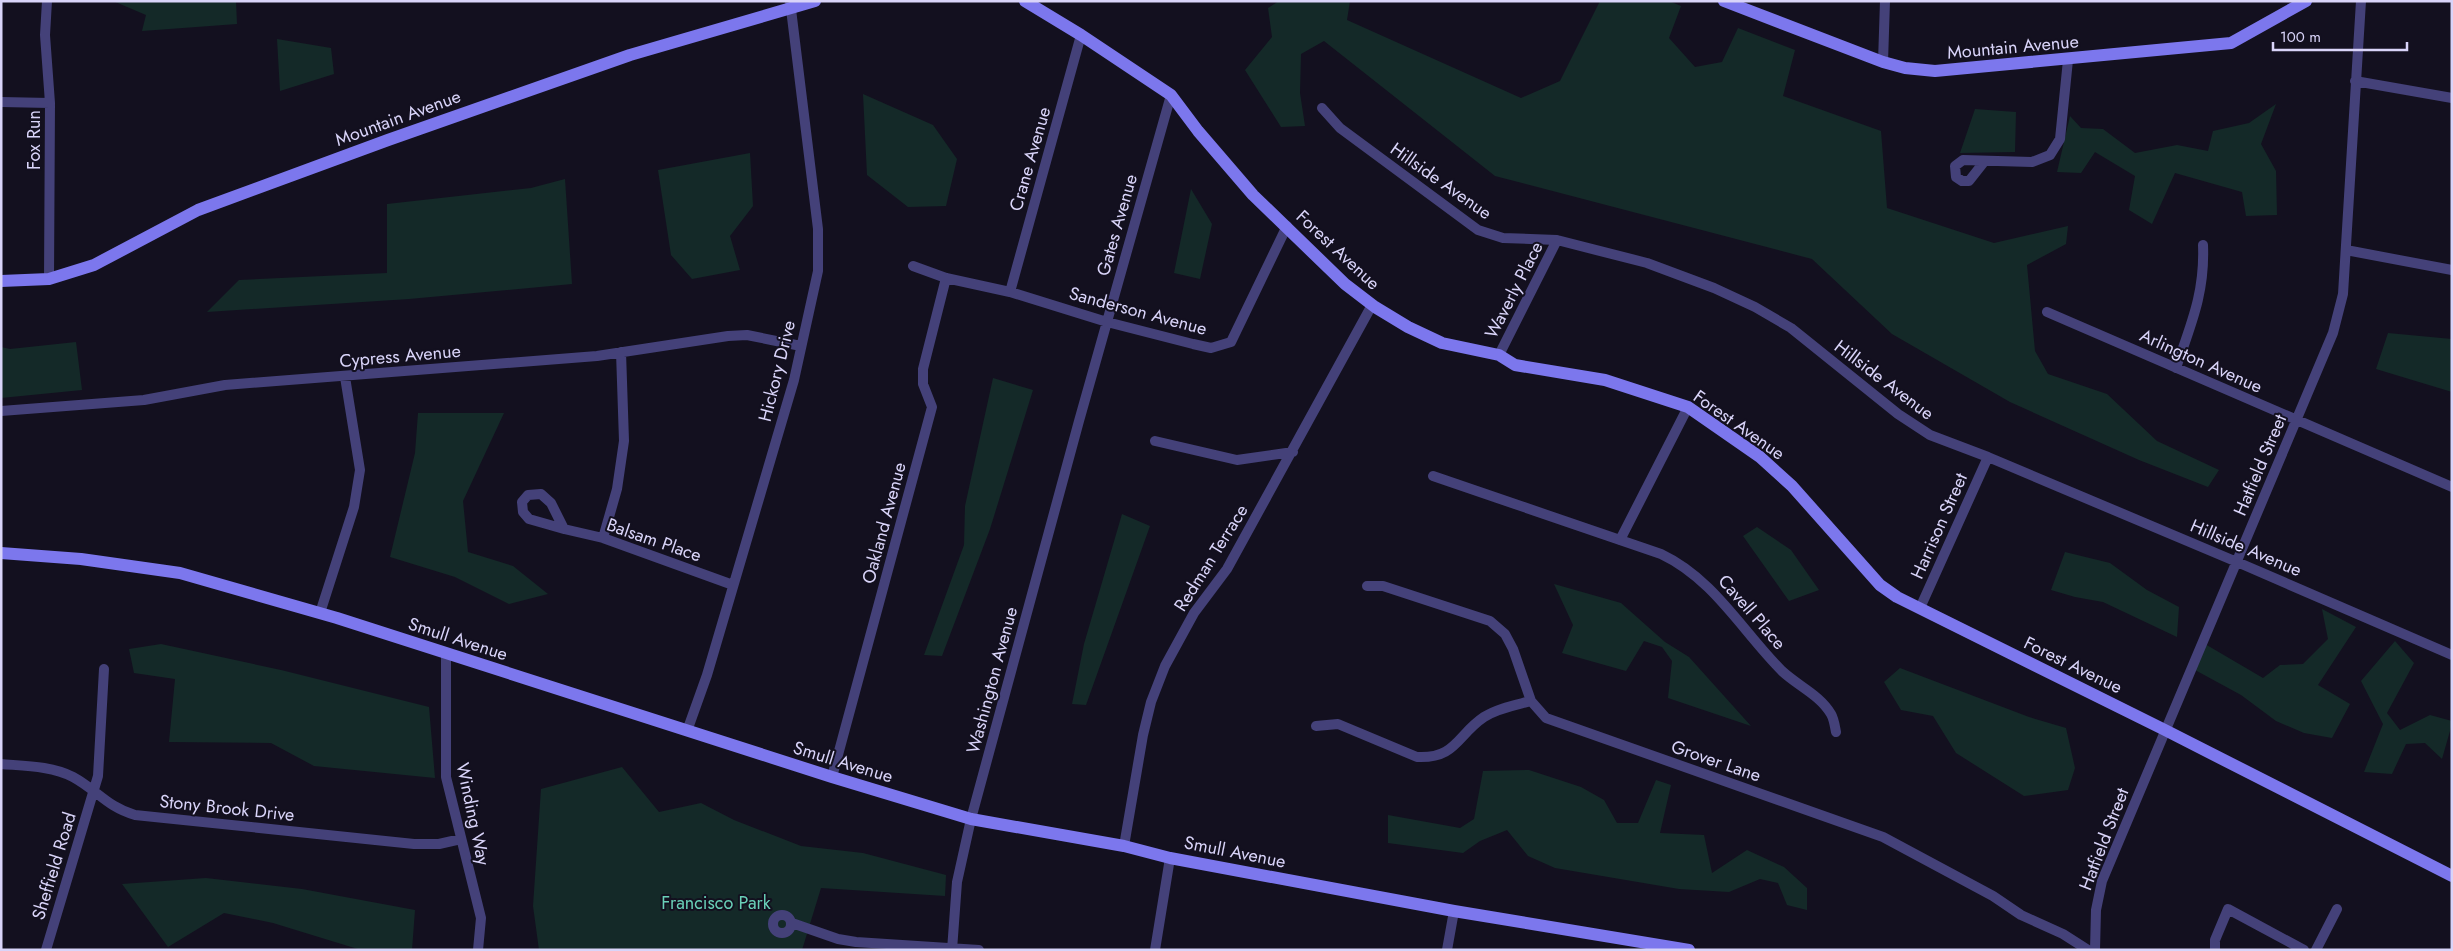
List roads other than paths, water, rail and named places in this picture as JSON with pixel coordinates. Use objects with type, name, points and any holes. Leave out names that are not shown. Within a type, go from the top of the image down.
[{"type":"street","name":"Fox Run","points":[[46,1],[50,103],[49,279]]},
{"type":"street","name":"Mountain Avenue","points":[[1,281],[49,279],[94,264],[198,210],[388,140],[630,55],[790,5],[815,1]]},
{"type":"street","name":"Forest Avenue","points":[[1025,1],[1081,35],[1171,95],[1198,131],[1253,195],[1345,284],[1372,305],[1408,327],[1442,343],[1499,355],[1515,365],[1605,380],[1688,407],[1760,457],[1804,498],[1880,584],[1897,597],[2166,730],[2452,876]]},
{"type":"street","name":"Mountain Avenue","points":[[1724,1],[1883,62],[1905,68],[1935,71],[2068,60],[2231,43],[2306,1]]},
{"type":"street","points":[[1883,62],[1885,1]]},
{"type":"street","name":"Hatfield Street","points":[[2095,950],[2096,910],[2102,881],[2333,333],[2343,294],[2361,1]]},
{"type":"street","name":"Hickory Drive","points":[[687,731],[707,675],[794,380],[818,271],[818,229],[790,5]]},
{"type":"street","name":"Crane Avenue","points":[[1010,292],[1081,35]]},
{"type":"street","points":[[1984,162],[2032,162],[2045,159],[2054,150],[2062,133],[2068,60]]},
{"type":"street","points":[[2355,81],[2452,98]]},
{"type":"street","name":"Gates Avenue","points":[[1079,421],[1171,95]]},
{"type":"street","points":[[1,102],[50,103]]},
{"type":"street","name":"Hillside Avenue","points":[[1322,108],[1340,128],[1478,230],[1503,238],[1557,240],[1648,263],[1714,288],[1755,307],[1791,328],[1898,414],[1930,435],[1988,457],[2452,655]]},
{"type":"street","name":"Sanderson Avenue","points":[[913,266],[946,278],[1010,292],[1107,322],[1211,348],[1231,342],[1287,226]]},
{"type":"street","name":"Waverly Place","points":[[1499,355],[1557,240]]},
{"type":"street","points":[[2176,368],[2201,294],[2204,265],[2203,245]]},
{"type":"street","points":[[2346,250],[2452,270]]},
{"type":"street","name":"Oakland Avenue","points":[[832,777],[932,407],[924,384],[923,369],[946,278]]},
{"type":"street","name":"Redman Terrace","points":[[1124,846],[1143,735],[1151,702],[1165,666],[1194,613],[1227,570],[1294,452],[1372,305]]},
{"type":"street","name":"Arlington Avenue","points":[[2047,312],[2452,487]]},
{"type":"street","name":"Cypress Avenue","points":[[1,411],[144,400],[225,385],[345,377],[621,352],[747,335],[801,346]]},
{"type":"street","points":[[603,538],[617,489],[624,441],[621,352]]},
{"type":"street","points":[[320,613],[354,507],[360,470],[345,377]]},
{"type":"street","points":[[1620,540],[1688,407]]},
{"type":"street","name":"Washington Avenue","points":[[952,949],[957,882],[971,819],[1079,421]]},
{"type":"street","points":[[1155,440],[1237,460],[1294,452]]},
{"type":"street","name":"Harrison Street","points":[[1920,608],[1988,457]]},
{"type":"street","name":"Cavell Place","points":[[1433,476],[1670,558],[1698,577],[1778,667],[1794,682],[1819,698],[1832,715],[1836,732]]},
{"type":"street","name":"Balsam Place","points":[[564,528],[603,538],[733,585]]},
{"type":"street","name":"Smull Avenue","points":[[1,553],[81,559],[180,573],[320,613],[832,777],[971,819],[1124,846],[1170,858],[1454,911],[1689,950]]},
{"type":"street","name":"Grover Lane","points":[[1368,586],[1383,586],[1490,620],[1505,634],[1513,649],[1532,701],[1546,718],[1558,724],[1883,837],[1993,896],[2021,915],[2062,934],[2088,950]]},
{"type":"street","name":"Winding Way","points":[[446,654],[446,777],[481,918],[478,950]]},
{"type":"street","name":"Sheffield Road","points":[[46,950],[98,776],[104,669]]},
{"type":"street","points":[[1316,726],[1338,724],[1417,757],[1428,758],[1452,749],[1483,718],[1501,709],[1532,701]]},
{"type":"street","name":"Stony Brook Drive","points":[[1,764],[61,772],[85,784],[110,805],[135,815],[414,844],[439,844],[461,839]]},
{"type":"street","points":[[1154,950],[1170,858]]},
{"type":"street","points":[[2215,950],[2215,940],[2228,909],[2304,950]]},
{"type":"street","points":[[2316,950],[2337,909]]},
{"type":"street","points":[[1447,950],[1454,911]]},
{"type":"street","points":[[792,923],[838,939],[856,942],[979,950]]},
{"type":"park label","name":"Francisco Park","points":[[716,903]]}]
